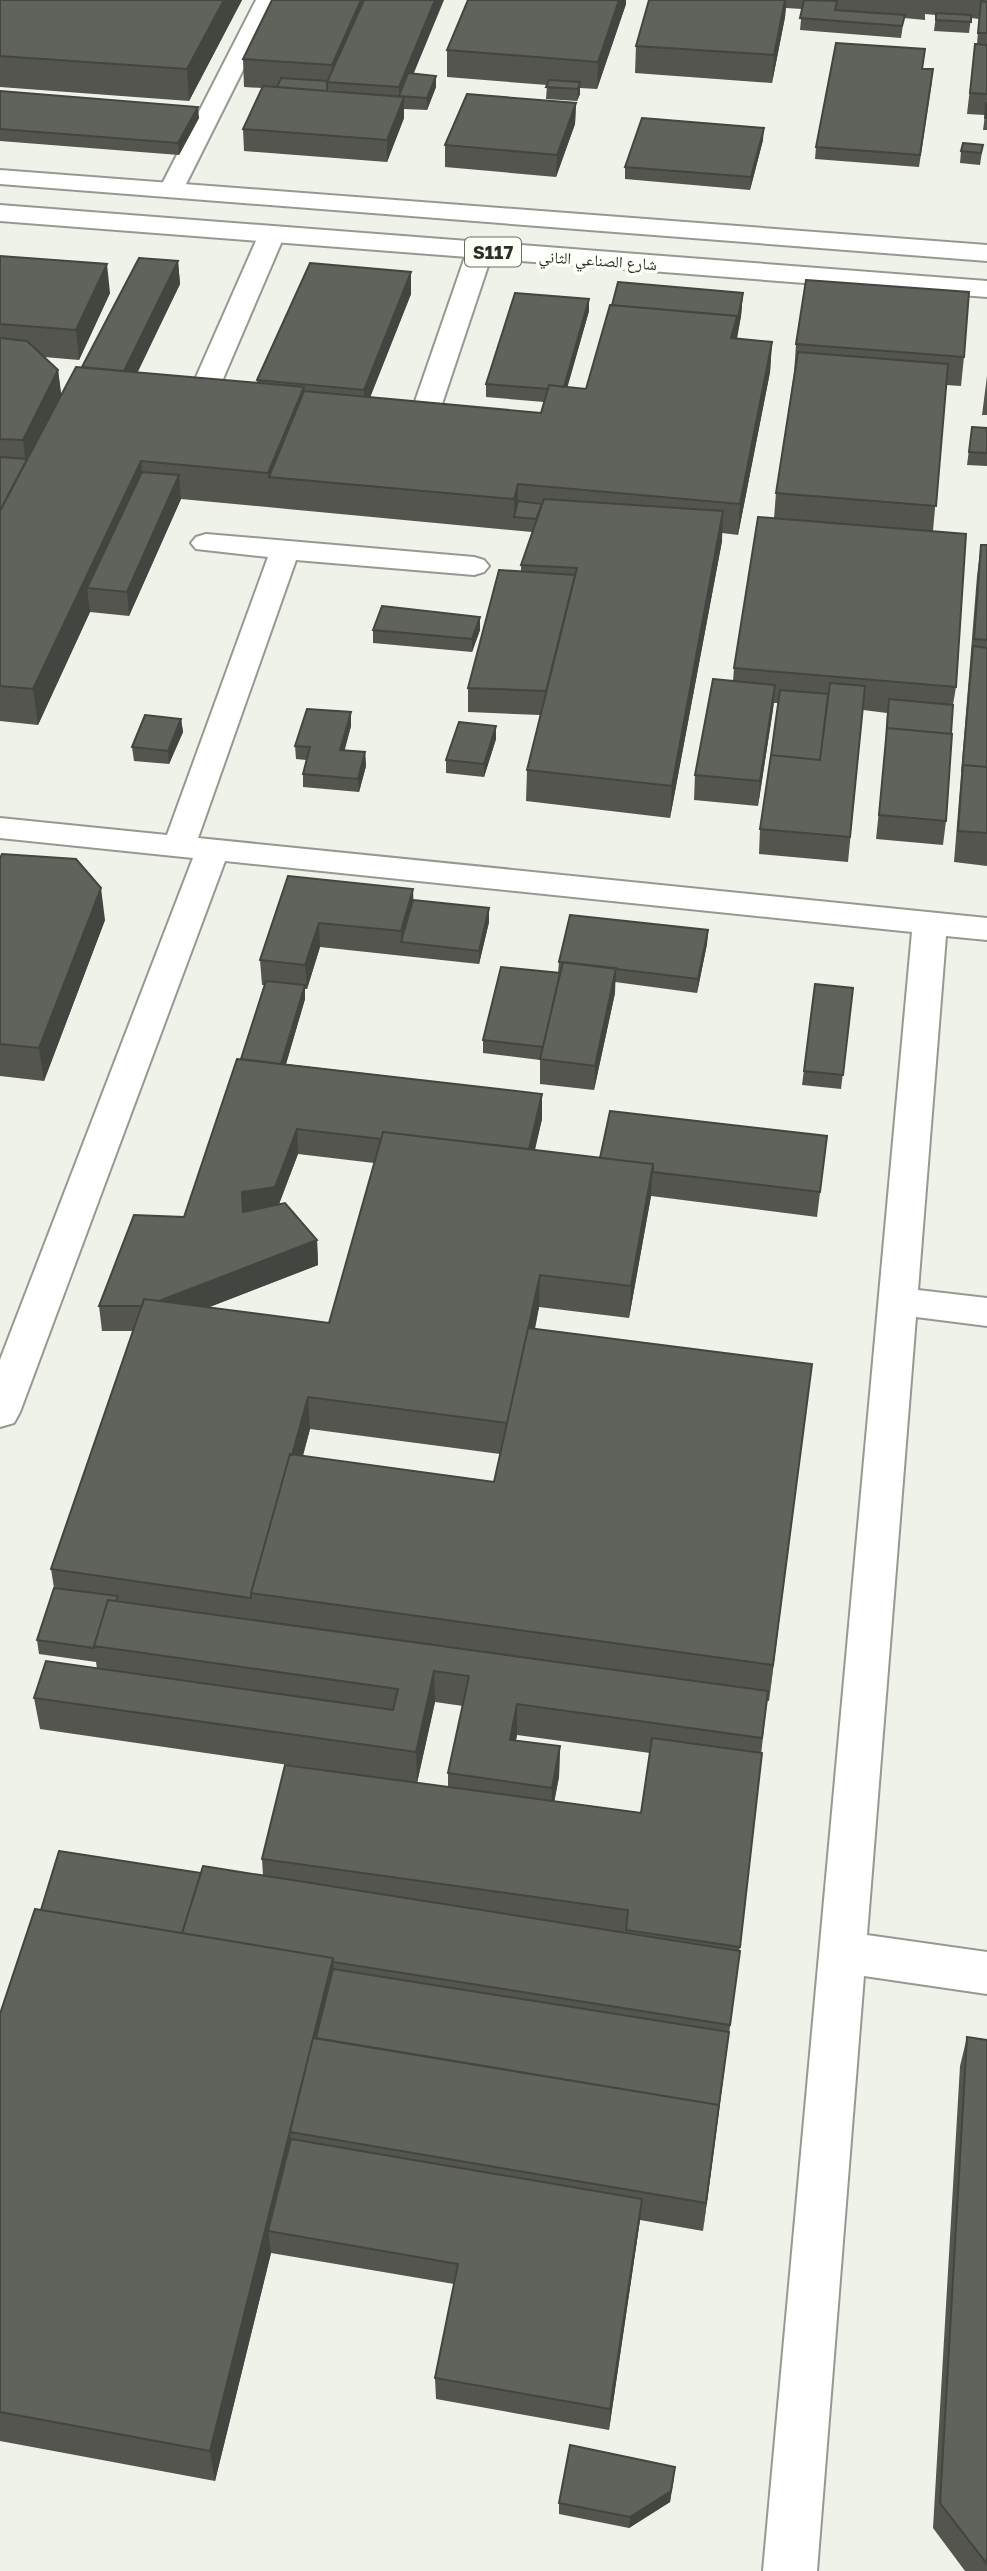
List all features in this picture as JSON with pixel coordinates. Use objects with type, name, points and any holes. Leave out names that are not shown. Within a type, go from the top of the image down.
[{"type":"main road","points":[[171,190],[267,0]]},
{"type":"main road","points":[[185,108],[211,110]]},
{"type":"main road","name":"شارع الصناعي الثاني","points":[[0,177],[987,253]]},
{"type":"main road","name":"شارع الصناعي الثاني","points":[[0,213],[987,289]]},
{"type":"main road","points":[[203,393],[272,234]]},
{"type":"main road","points":[[425,412],[480,251]]},
{"type":"main road","points":[[206,543],[474,566]]},
{"type":"main road","points":[[0,1412],[196,847],[285,550]]},
{"type":"main road","points":[[0,828],[987,929]]},
{"type":"main road","points":[[790,2571],[930,922]]},
{"type":"main road","points":[[897,1301],[987,1312]]},
{"type":"main road","points":[[842,1952],[987,1973]]},
{"type":"building","points":[[0,0],[224,0],[187,69],[0,56]]},
{"type":"building","points":[[272,0],[361,0],[332,65],[243,59]]},
{"type":"building","points":[[364,0],[435,0],[399,87],[327,82]]},
{"type":"building","points":[[468,0],[619,0],[598,62],[447,50]]},
{"type":"building","points":[[649,0],[785,0],[774,55],[636,46]]},
{"type":"building","points":[[804,0],[837,1],[835,10],[905,15],[902,26],[800,18]]},
{"type":"building","points":[[981,1],[987,2],[987,33],[978,33]]},
{"type":"building","points":[[936,13],[971,15],[971,22],[936,20]]},
{"type":"building","points":[[836,43],[925,49],[922,69],[933,69],[920,155],[816,147]]},
{"type":"building","points":[[975,44],[987,45],[987,94],[970,93]]},
{"type":"building","points":[[408,73],[436,76],[427,98],[399,96]]},
{"type":"building","points":[[281,78],[327,81],[327,91],[277,87]]},
{"type":"building","points":[[549,80],[580,82],[578,89],[546,87]]},
{"type":"building","points":[[263,86],[404,97],[387,140],[243,129]]},
{"type":"building","points":[[0,91],[198,107],[178,143],[0,129]]},
{"type":"building","points":[[467,94],[576,103],[557,155],[445,145]]},
{"type":"building","points":[[642,118],[764,128],[751,177],[625,167]]},
{"type":"building","points":[[963,143],[983,145],[981,153],[961,151]]},
{"type":"building","points":[[0,256],[107,264],[76,330],[0,324]]},
{"type":"building","points":[[139,258],[178,261],[124,371],[82,367]]},
{"type":"building","points":[[310,263],[411,272],[364,390],[257,380]]},
{"type":"building","points":[[806,280],[969,292],[964,357],[796,344]]},
{"type":"building","points":[[618,282],[743,293],[737,323],[737,316],[612,305]]},
{"type":"building","points":[[515,293],[589,299],[564,387],[549,385],[548,389],[486,384]]},
{"type":"building","points":[[610,305],[737,316],[731,338],[772,342],[740,504],[518,484],[514,499],[269,477],[304,391],[541,413],[549,385],[586,389]]},
{"type":"building","points":[[0,338],[27,341],[58,370],[23,440],[0,439]]},
{"type":"building","points":[[798,352],[948,364],[936,506],[776,493]]},
{"type":"building","points":[[76,367],[304,387],[268,473],[141,461],[33,689],[0,686],[0,511]]},
{"type":"building","points":[[972,427],[987,428],[987,453],[969,452]]},
{"type":"building","points":[[0,457],[27,459],[0,511]]},
{"type":"building","points":[[142,472],[179,475],[127,592],[87,588]]},
{"type":"building","points":[[544,499],[723,511],[672,786],[527,770],[577,568],[521,565]]},
{"type":"building","points":[[518,501],[542,504],[536,519],[514,517]]},
{"type":"building","points":[[758,517],[966,534],[956,687],[734,668]]},
{"type":"building","points":[[981,545],[987,545],[987,640],[974,639]]},
{"type":"building","points":[[499,570],[575,575],[546,691],[468,688]]},
{"type":"building","points":[[382,606],[480,617],[472,639],[373,630]]},
{"type":"building","points":[[973,646],[987,648],[987,767],[963,765],[962,772]]},
{"type":"building","points":[[713,679],[775,685],[760,781],[695,775]]},
{"type":"building","points":[[830,683],[865,686],[850,837],[760,829],[771,755],[820,760]]},
{"type":"building","points":[[780,690],[828,694],[820,760],[771,755]]},
{"type":"building","points":[[889,699],[953,705],[951,734],[887,728],[886,739]]},
{"type":"building","points":[[307,709],[351,712],[340,750],[365,752],[358,779],[303,774],[310,747],[295,746]]},
{"type":"building","points":[[145,715],[181,719],[168,751],[132,747]]},
{"type":"building","points":[[459,722],[496,726],[484,764],[446,760]]},
{"type":"building","points":[[887,728],[952,734],[946,821],[879,815]]},
{"type":"building","points":[[963,765],[987,767],[987,833],[958,831]]},
{"type":"building","points":[[2,854],[76,859],[101,888],[39,1048],[0,1044]]},
{"type":"building","points":[[288,876],[413,889],[401,931],[319,923],[305,965],[260,960]]},
{"type":"building","points":[[413,900],[489,908],[479,951],[401,942]]},
{"type":"building","points":[[570,915],[708,930],[698,979],[559,962]]},
{"type":"building","points":[[563,962],[616,968],[595,1066],[540,1059]]},
{"type":"building","points":[[501,967],[560,973],[543,1047],[483,1040]]},
{"type":"building","points":[[266,981],[305,985],[281,1064],[241,1059]]},
{"type":"building","points":[[815,984],[853,988],[843,1075],[804,1071]]},
{"type":"building","points":[[237,1059],[542,1094],[529,1149],[383,1132],[381,1139],[297,1129],[275,1187],[242,1192],[243,1212],[285,1203],[317,1240],[159,1301],[144,1299],[142,1306],[99,1306],[134,1215],[184,1217]]},
{"type":"building","points":[[610,1111],[827,1136],[820,1192],[653,1172],[653,1164],[600,1158]]},
{"type":"building","points":[[383,1132],[653,1164],[631,1286],[540,1275],[507,1423],[308,1397],[251,1598],[51,1569],[144,1299],[329,1323]]},
{"type":"building","points":[[528,1328],[812,1364],[773,1665],[251,1593],[290,1454],[494,1482]]},
{"type":"building","points":[[54,1588],[118,1596],[116,1601],[108,1600],[94,1648],[37,1640]]},
{"type":"building","points":[[108,1600],[768,1691],[762,1738],[517,1704],[510,1740],[560,1746],[552,1788],[448,1773],[469,1676],[434,1671],[416,1752],[34,1698],[46,1661],[393,1710],[398,1689],[94,1646]]},
{"type":"building","points":[[652,1738],[762,1753],[740,1947],[626,1930],[628,1910],[262,1859],[285,1765],[641,1813]]},
{"type":"building","points":[[59,1851],[201,1873],[182,1933],[41,1910]]},
{"type":"building","points":[[203,1866],[740,1951],[730,2025],[333,1962],[333,1958],[182,1933]]},
{"type":"building","points":[[35,1909],[333,1958],[210,2451],[0,2412],[0,2014]]},
{"type":"building","points":[[333,1969],[729,2032],[719,2105],[316,2038]]},
{"type":"building","points":[[967,2037],[987,2040],[987,2564],[940,2503]]},
{"type":"building","points":[[313,2038],[719,2105],[706,2203],[290,2132]]},
{"type":"building","points":[[291,2139],[642,2199],[610,2409],[435,2378],[458,2264],[268,2231]]},
{"type":"building","points":[[570,2445],[675,2467],[671,2491],[630,2517],[559,2503]]}]
